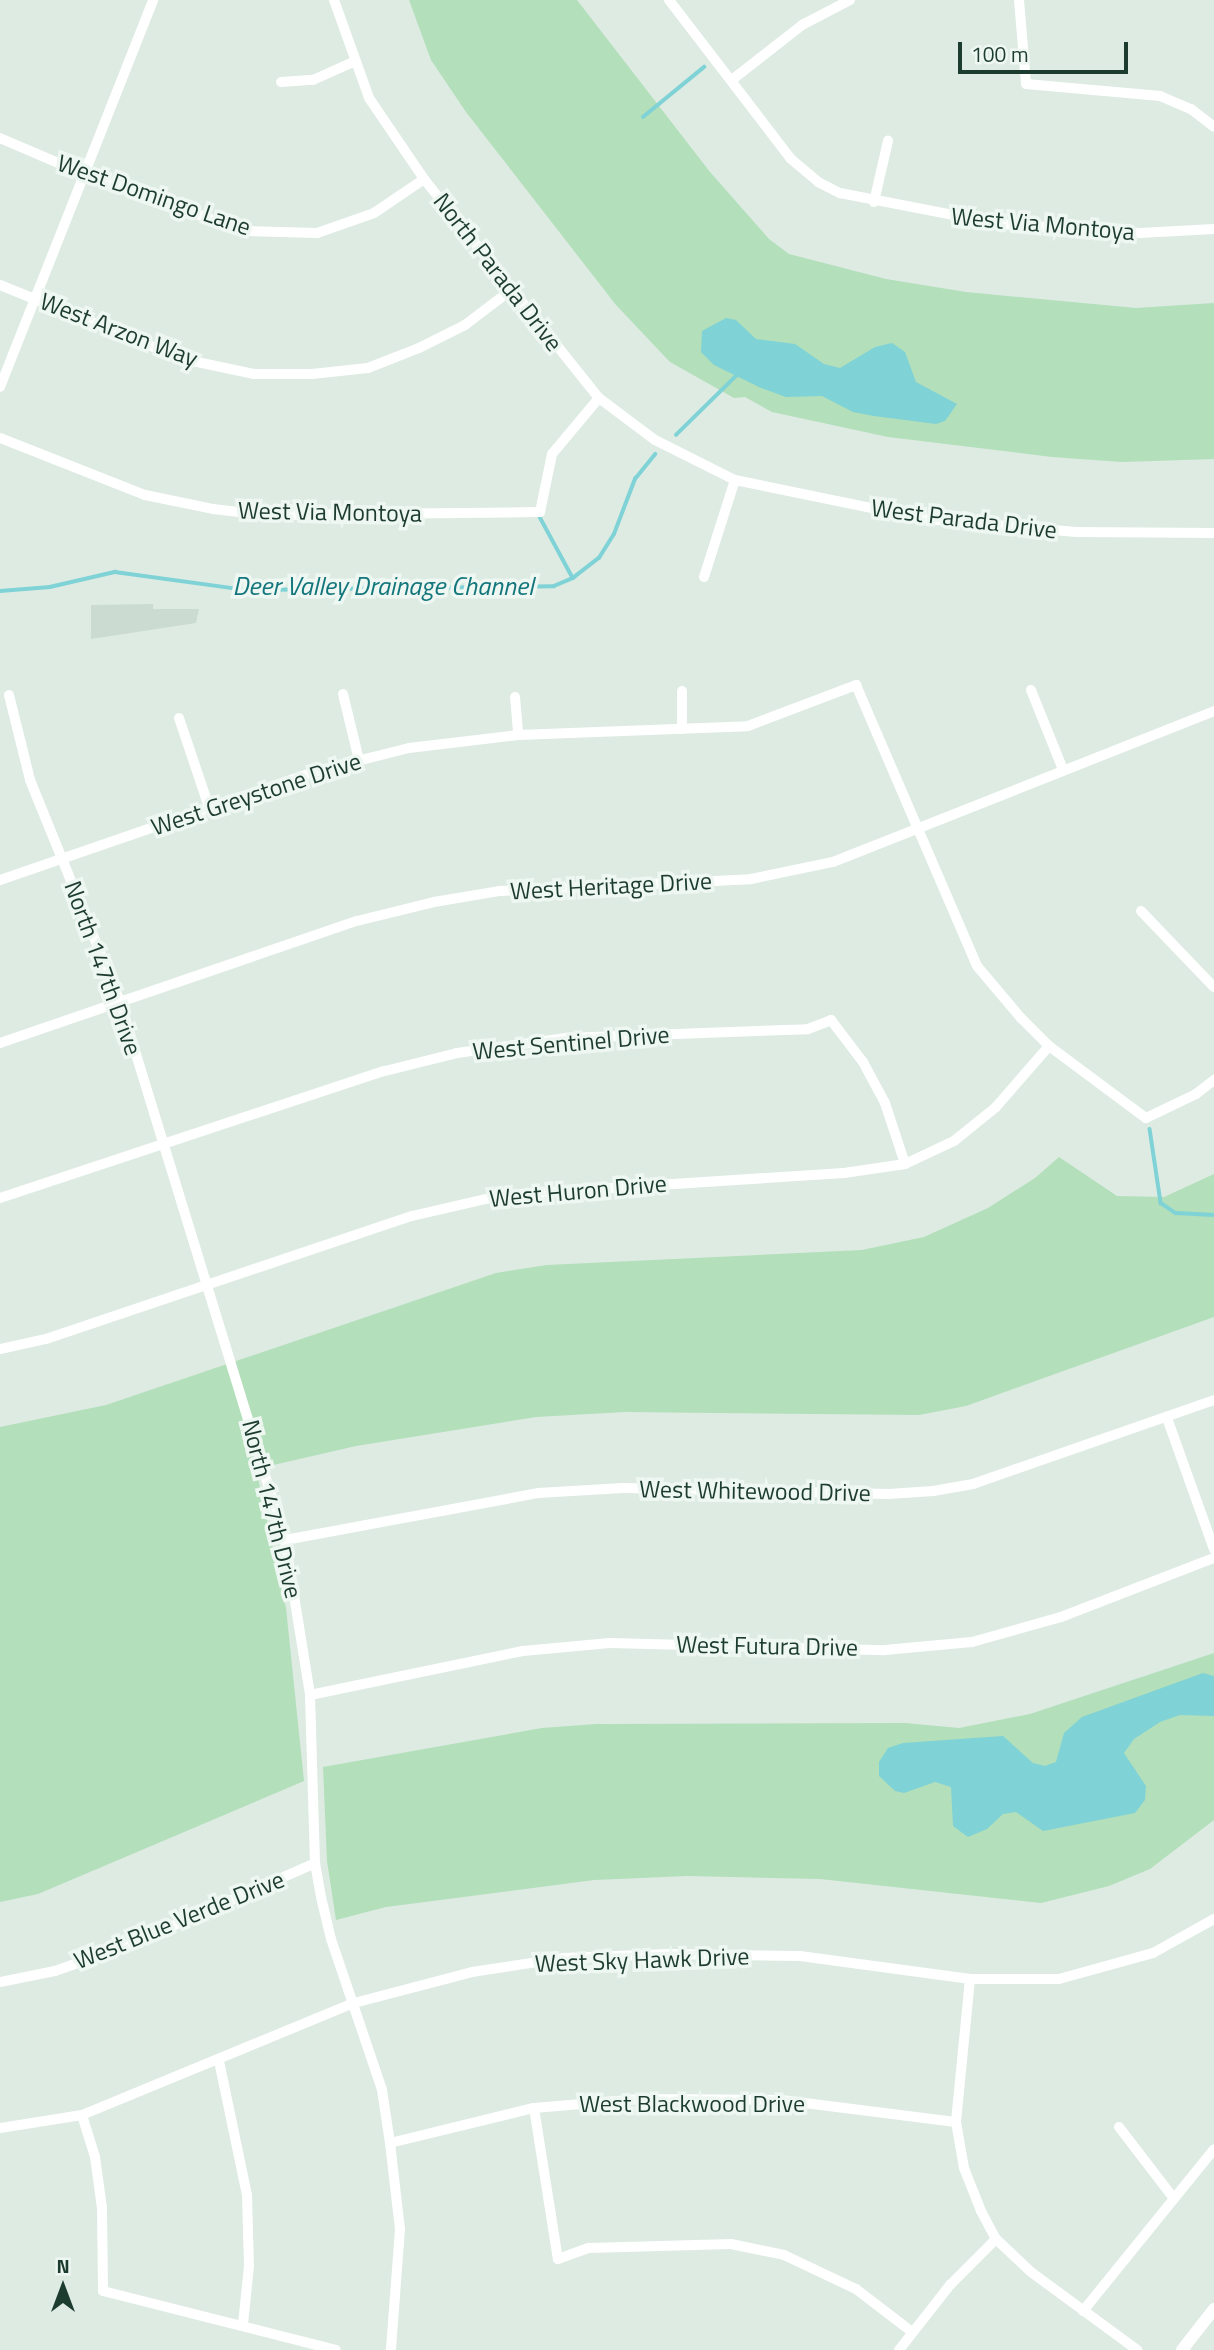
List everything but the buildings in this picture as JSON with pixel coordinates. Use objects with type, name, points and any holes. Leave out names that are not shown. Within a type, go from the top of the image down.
[{"type":"street","points":[[0,387],[153,0]]},
{"type":"street","name":"North Parada Drive","points":[[334,0],[353,62],[369,97],[424,179],[599,398],[655,440],[735,480]]},
{"type":"street","name":"West Via Montoya","points":[[669,0],[733,79],[791,159],[818,182],[874,202],[960,219],[1042,228],[1140,233],[1214,229]]},
{"type":"street","points":[[733,79],[802,25],[850,0]]},
{"type":"street","points":[[1019,0],[1027,84],[1160,96],[1191,109],[1214,127]]},
{"type":"street","points":[[281,82],[313,80],[353,62]]},
{"type":"street","name":"West Domingo Lane","points":[[0,138],[84,174],[244,231],[317,233],[374,213],[424,179]]},
{"type":"street","points":[[874,202],[888,141]]},
{"type":"street","name":"West Arzon Way","points":[[0,285],[183,359],[254,374],[313,374],[368,368],[419,348],[465,325],[511,290]]},
{"type":"street","name":"West Via Montoya","points":[[0,438],[145,495],[213,509],[265,515],[540,512],[552,454],[599,398]]},
{"type":"street","points":[[704,577],[735,480]]},
{"type":"street","name":"West Parada Drive","points":[[735,480],[925,519],[1076,532],[1214,533]]},
{"type":"street","name":"West Greystone Drive","points":[[0,880],[209,807],[359,760],[409,748],[518,734],[748,726],[856,685],[914,826]]},
{"type":"street","points":[[1031,690],[1062,768]]},
{"type":"street","points":[[681,691],[681,729]]},
{"type":"street","points":[[343,694],[359,760]]},
{"type":"street","name":"North 147th Drive","points":[[9,695],[30,779],[120,1002],[285,1540],[310,1695],[315,1863],[331,1940],[382,2090],[390,2143],[400,2229],[391,2350]]},
{"type":"street","points":[[516,697],[518,734]]},
{"type":"street","name":"West Heritage Drive","points":[[0,1043],[357,922],[434,902],[500,891],[751,879],[833,862],[914,826],[1214,711]]},
{"type":"street","points":[[179,718],[209,807]]},
{"type":"street","points":[[914,826],[977,966],[1049,1046],[1146,1118],[1196,1094],[1214,1080]]},
{"type":"street","points":[[1141,912],[1214,987]]},
{"type":"street","name":"West Sentinel Drive","points":[[0,1198],[164,1147],[384,1071],[457,1053],[566,1038],[808,1029],[831,1020],[863,1062],[885,1103],[905,1164]]},
{"type":"street","name":"West Huron Drive","points":[[0,1349],[46,1339],[412,1216],[503,1195],[844,1173],[905,1164],[954,1141],[996,1107],[1049,1046]]},
{"type":"street","name":"West Whitewood Drive","points":[[285,1540],[538,1493],[623,1488],[889,1494],[933,1491],[974,1484],[1214,1400]]},
{"type":"street","points":[[1167,1418],[1214,1549]]},
{"type":"street","name":"West Futura Drive","points":[[310,1695],[523,1651],[610,1643],[884,1650],[972,1642],[1061,1617],[1214,1558]]},
{"type":"street","name":"West Blue Verde Drive","points":[[0,1982],[55,1971],[134,1943],[315,1863]]},
{"type":"street","name":"West Sky Hawk Drive","points":[[0,2129],[82,2115],[354,2003],[472,1972],[564,1958],[668,1954],[800,1956],[970,1979],[1059,1979],[1105,1969],[1153,1953],[1214,1919]]},
{"type":"street","points":[[970,1979],[956,2122],[964,2168],[996,2239],[1031,2273],[1137,2350]]},
{"type":"street","points":[[219,2060],[247,2195],[249,2266],[243,2324]]},
{"type":"street","name":"West Blackwood Drive","points":[[390,2143],[534,2108],[641,2099],[781,2100],[956,2122]]},
{"type":"street","points":[[534,2108],[558,2259],[589,2248],[731,2244],[784,2255],[856,2289],[911,2331]]},
{"type":"street","points":[[82,2115],[95,2157],[102,2207],[103,2291],[243,2324],[335,2350]]},
{"type":"street","points":[[1119,2127],[1172,2196]]},
{"type":"street","points":[[1083,2311],[1172,2196],[1214,2148]]},
{"type":"street","points":[[899,2350],[911,2331],[996,2239]]},
{"type":"street","points":[[1182,2350],[1214,2309]]},
{"type":"shaded area","points":[[153,604],[153,609],[199,609],[196,623],[91,639],[91,605]]},
{"type":"green space","points":[[409,0],[577,0],[710,172],[769,239],[789,254],[886,279],[966,292],[1136,308],[1214,303],[1214,459],[1122,462],[1052,457],[888,437],[772,412],[745,397],[734,398],[670,362],[616,305],[466,112],[431,60]]},
{"type":"green space","points":[[1059,1157],[1117,1196],[1164,1197],[1214,1174],[1214,1317],[966,1406],[919,1415],[625,1412],[536,1417],[356,1446],[256,1469],[286,1608],[304,1781],[38,1894],[0,1902],[0,1427],[106,1405],[496,1273],[547,1265],[862,1250],[924,1237],[988,1208],[1035,1178]]},
{"type":"green space","points":[[1214,1653],[1214,1820],[1150,1869],[1109,1886],[1041,1903],[820,1879],[687,1876],[594,1880],[386,1907],[336,1920],[327,1861],[323,1767],[542,1728],[596,1724],[905,1723],[959,1728],[1030,1714]]},
{"type":"water","points":[[726,318],[736,320],[756,339],[795,344],[824,364],[840,368],[875,347],[892,343],[905,352],[916,382],[957,404],[945,421],[936,424],[853,412],[822,396],[786,397],[761,388],[714,365],[701,352],[702,331]]},
{"type":"water","points":[[1203,1673],[1214,1676],[1214,1716],[1180,1715],[1160,1722],[1134,1739],[1124,1753],[1146,1786],[1145,1800],[1135,1813],[1043,1831],[1016,1812],[1003,1814],[987,1829],[968,1837],[953,1826],[951,1787],[935,1782],[904,1793],[895,1791],[879,1776],[879,1762],[888,1748],[903,1743],[1003,1736],[1033,1763],[1045,1766],[1056,1762],[1064,1733],[1082,1717]]},
{"type":"waterway","points":[[643,117],[704,67]]},
{"type":"waterway","name":"Deer Valley Drainage Channel","points":[[676,435],[739,373]]},
{"type":"waterway","name":"Deer Valley Drainage Channel","points":[[0,591],[50,587],[115,572],[247,590],[554,586],[573,578],[599,558],[614,534],[635,479],[655,454]]},
{"type":"waterway","points":[[540,517],[573,578]]},
{"type":"waterway","points":[[1150,1129],[1161,1203],[1176,1213],[1214,1215]]}]
